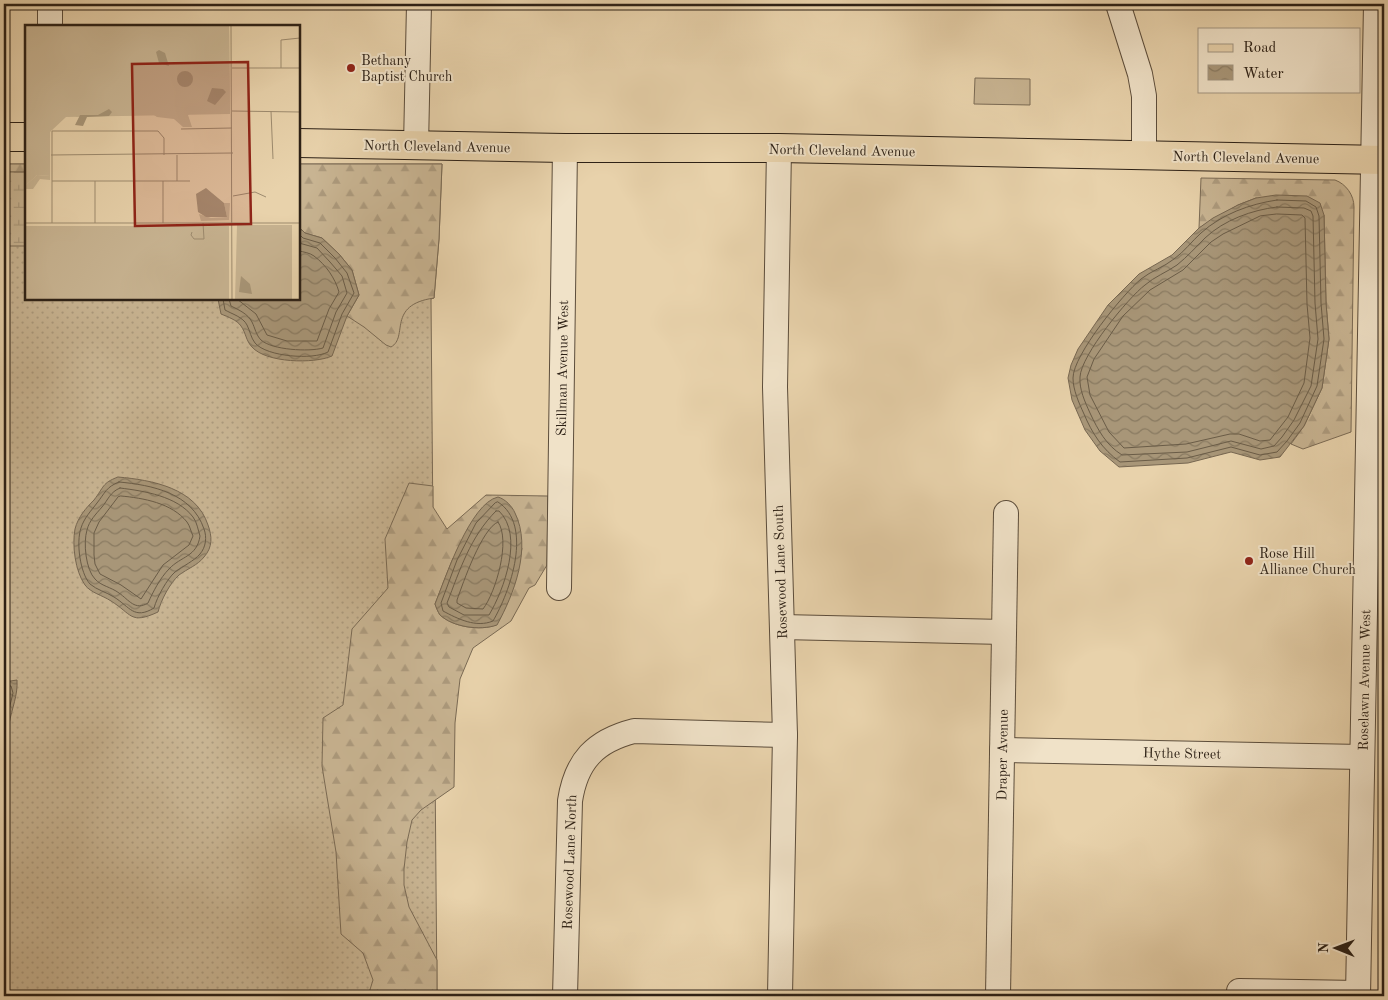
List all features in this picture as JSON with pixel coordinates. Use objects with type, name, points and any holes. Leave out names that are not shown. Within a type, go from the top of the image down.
[{"type":"main road","points":[[4,137],[25,138]]},
{"type":"main road","name":"North Cleveland Avenue","points":[[300,143],[565,148],[779,148],[1379,160]]},
{"type":"street","points":[[50,4],[50,25]]},
{"type":"street","points":[[416,146],[419,4]]},
{"type":"street","points":[[1118,4],[1140,74],[1144,96],[1144,154]]},
{"type":"street","name":"Roselawn Avenue West","points":[[1358,994],[1362,756],[1379,160],[1376,4]]},
{"type":"street","name":"Skillman Avenue West","points":[[559,588],[565,148]]},
{"type":"street","name":"Rosewood Lane South","points":[[779,148],[775,387],[785,735],[780,996]]},
{"type":"street","name":"Draper Avenue","points":[[998,996],[1006,514]]},
{"type":"street","points":[[782,627],[1004,632]]},
{"type":"street","name":"Rosewood Lane North","points":[[565,996],[570,801],[572,784],[579,768],[589,754],[602,743],[618,735],[634,731],[785,735]]},
{"type":"street","name":"Hythe Street","points":[[1002,750],[1362,756]]},
{"type":"street","points":[[1239,990],[1358,994]]},
{"type":"green space","points":[[975,78],[1030,79],[1030,105],[974,104]]},
{"type":"green space","points":[[4,164],[25,164],[25,300],[300,300],[300,164],[442,164],[439,239],[434,298],[431,299],[437,996],[4,996]]},
{"type":"green space","points":[[4,164],[25,164],[25,172],[4,172]]},
{"type":"green space","points":[[300,164],[442,164],[434,298],[419,302],[410,307],[401,321],[399,336],[391,347],[347,316],[359,295],[352,270],[322,238],[305,233],[300,228]]},
{"type":"green space","points":[[4,172],[25,172],[25,246],[4,246]]},
{"type":"green space","points":[[1201,178],[1335,180],[1349,190],[1354,203],[1351,432],[1303,449],[1291,444],[1304,426],[1322,388],[1329,339],[1326,303],[1324,215],[1256,198],[1238,205],[1199,228]]},
{"type":"green space","points":[[409,483],[433,486],[433,507],[447,529],[486,495],[548,496],[547,565],[535,585],[529,588],[511,621],[473,648],[460,679],[455,723],[454,787],[421,810],[412,820],[407,842],[404,885],[409,907],[437,960],[437,996],[368,996],[373,980],[363,953],[341,934],[336,852],[322,766],[323,718],[343,705],[352,629],[388,588],[385,539]],"holes":[[[522,548],[516,579],[510,597],[496,625],[482,628],[467,627],[445,619],[440,615],[435,604],[453,558]]]},
{"type":"water","points":[[1276,195],[1307,196],[1320,203],[1324,215],[1326,303],[1329,339],[1322,388],[1304,426],[1280,457],[1260,460],[1231,452],[1188,463],[1119,467],[1100,451],[1085,430],[1072,400],[1068,378],[1078,349],[1108,305],[1139,274],[1172,255],[1199,228],[1213,218],[1256,198]]},
{"type":"water","points":[[300,228],[305,233],[322,238],[339,254],[352,270],[359,295],[347,316],[332,356],[324,359],[302,361],[268,356],[250,345],[239,324],[221,314],[218,300],[300,300]]},
{"type":"water","points":[[118,477],[158,484],[183,494],[194,502],[202,512],[210,533],[210,545],[204,557],[172,582],[161,602],[158,612],[142,618],[132,616],[111,601],[87,588],[79,573],[75,558],[74,535],[78,521],[104,486],[109,481]]},
{"type":"water","points":[[498,497],[506,501],[512,508],[520,527],[522,541],[521,556],[515,585],[497,625],[475,628],[459,625],[440,615],[435,604],[468,527],[488,502]]},
{"type":"water","points":[[17,680],[17,691],[9,724],[8,742],[4,752],[4,682]]},
{"type":"place","name":"Bethany Baptist Church","points":[[351,68]]},
{"type":"place","name":"Rose Hill Alliance Church","points":[[1249,561]]}]
